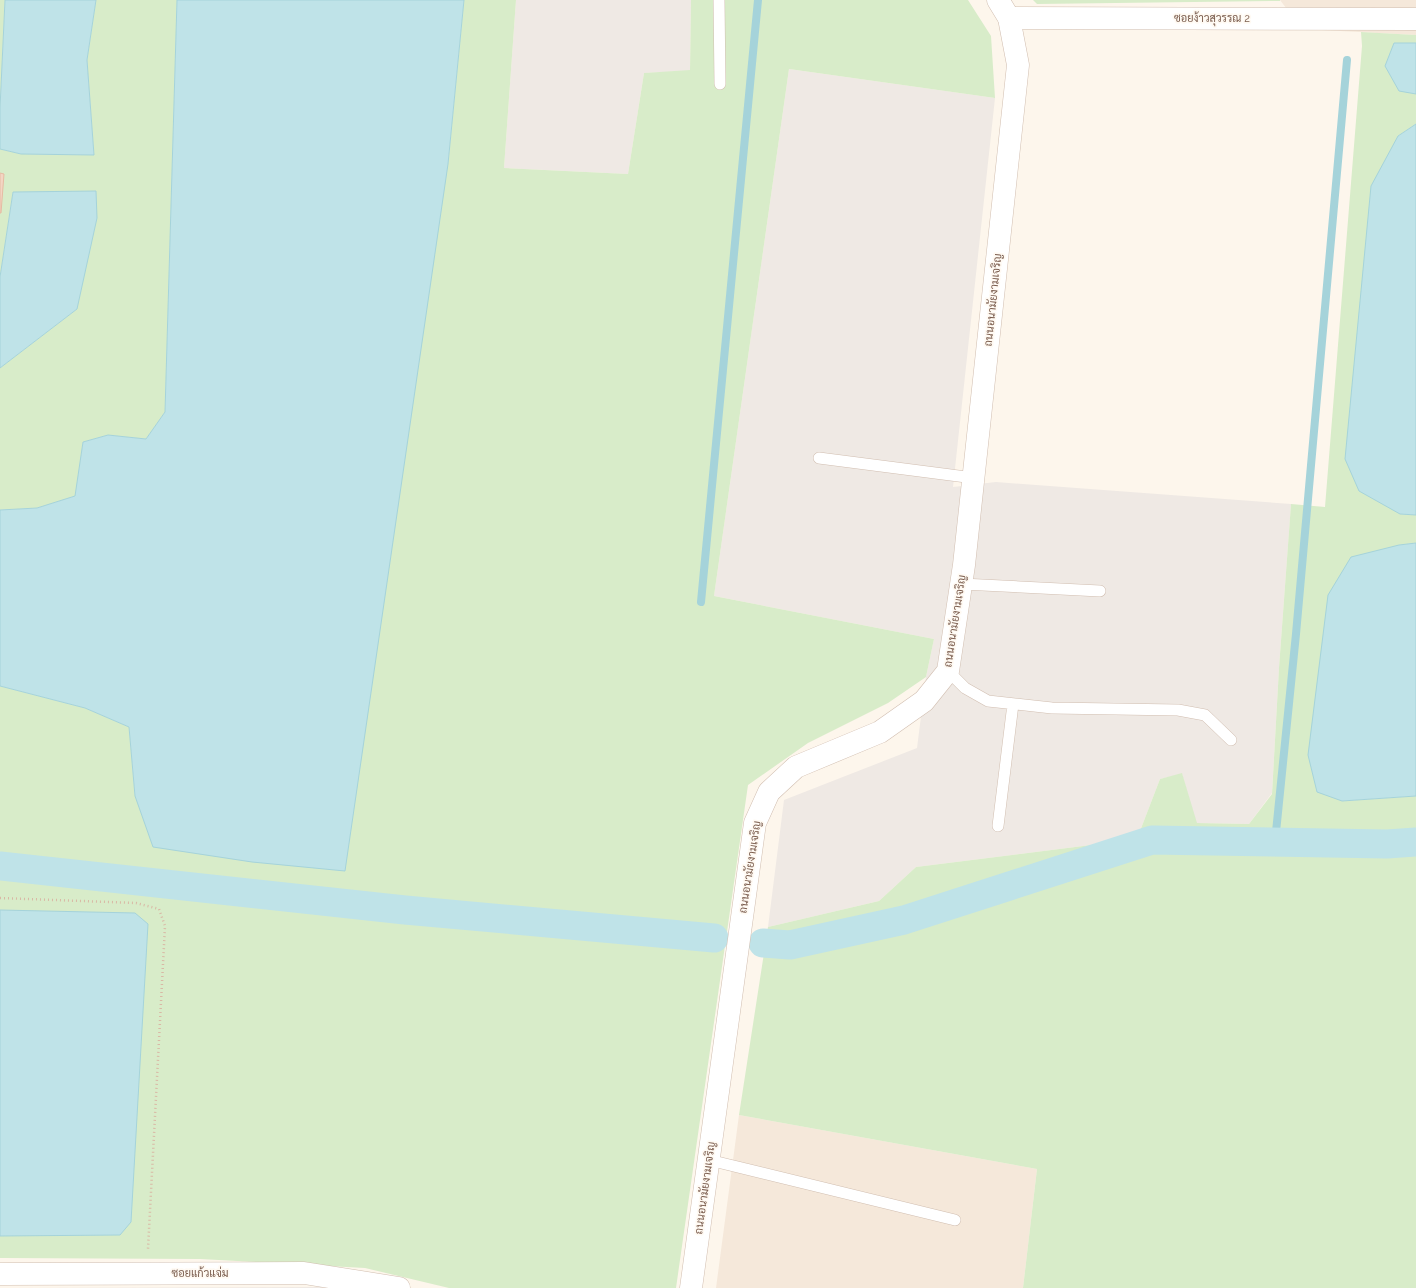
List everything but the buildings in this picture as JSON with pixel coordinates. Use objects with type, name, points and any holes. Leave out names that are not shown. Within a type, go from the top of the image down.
[{"type":"street","name":"ซอยง้าวสุวรรณ 2","points":[[1003,9],[1416,19]]},
{"type":"street","name":"ถนนอนามัยงามเจริญ","points":[[691,1288],[755,823],[769,792],[796,767],[880,732],[924,701],[948,671],[962,584],[1018,65],[1003,9]]},
{"type":"street","name":"ซอยแก้วแจ่ม","points":[[0,1274],[304,1273],[400,1288]]},
{"type":"lane","points":[[719,0],[720,84]]},
{"type":"lane","points":[[819,458],[974,478]]},
{"type":"lane","points":[[962,584],[1100,591]]},
{"type":"lane","points":[[948,671],[965,688],[988,701],[1052,708],[1178,710],[1205,715],[1231,740]]},
{"type":"lane","points":[[998,826],[1013,704]]},
{"type":"lane","points":[[709,1160],[955,1220]]},
{"type":"path","points":[[0,898],[136,902],[159,909],[165,926],[146,1273]]},
{"type":"shaded area","points":[[516,0],[691,0],[690,71],[644,73],[628,174],[504,168]]},
{"type":"shaded area","points":[[1280,0],[1416,0],[1416,35],[1302,29]]},
{"type":"shaded area","points":[[789,69],[995,98],[953,487],[996,482],[1291,504],[1279,668],[1272,793],[1249,824],[1196,823],[1182,774],[1160,779],[1140,831],[1099,844],[916,867],[879,901],[768,927],[784,800],[917,748],[926,677],[934,639],[714,596]]},
{"type":"shaded area","points":[[739,1115],[1037,1169],[1023,1288],[716,1288]]},
{"type":"shaded area","points":[[321,1287],[324,1288],[0,1288]]},
{"type":"green space","points":[[0,0],[5,0],[0,108]]},
{"type":"green space","points":[[96,0],[177,0],[165,412],[146,439],[108,435],[83,442],[76,496],[37,508],[0,510],[0,368],[77,309],[13,192],[0,277],[0,149],[21,154],[94,155],[87,60]]},
{"type":"green space","points":[[464,0],[516,0],[504,168],[628,174],[644,73],[690,70],[691,0],[968,0],[991,36],[995,98],[789,69],[714,596],[934,639],[926,677],[888,703],[808,743],[748,785],[676,1288],[449,1288],[365,1268],[200,1259],[0,1258],[0,686],[85,708],[129,727],[135,796],[448,164]]},
{"type":"green space","points":[[1033,0],[1280,0],[1280,1],[1037,4]]},
{"type":"green space","points":[[1361,32],[1416,35],[1416,124],[1398,136],[1400,514],[1416,515],[1416,543],[1399,545],[1342,801],[1416,796],[1416,1288],[1023,1288],[1037,1169],[739,1115],[768,927],[879,901],[916,867],[1099,844],[1140,831],[1160,779],[1182,773],[1197,823],[1249,824],[1272,794],[1279,668],[1291,504],[1325,507],[1362,46]]},
{"type":"water","points":[[5,0],[96,0],[87,60],[94,155],[21,154],[0,149],[0,108]]},
{"type":"water","points":[[177,0],[464,0],[448,164],[345,871],[252,862],[153,847],[135,796],[129,727],[85,708],[0,686],[0,510],[37,508],[75,496],[83,442],[108,435],[146,439],[165,412]]},
{"type":"water","points":[[1394,43],[1416,43],[1416,94],[1399,91],[1385,66]]},
{"type":"water","points":[[1416,124],[1416,515],[1400,514],[1359,491],[1345,459],[1371,186],[1398,136]]},
{"type":"water","points":[[96,191],[97,218],[77,309],[0,368],[0,277],[13,192]]},
{"type":"water","points":[[1416,543],[1416,796],[1342,801],[1317,792],[1308,755],[1328,595],[1351,557],[1399,545]]},
{"type":"water","points":[[0,910],[135,913],[148,924],[131,1222],[120,1235],[0,1236]]},
{"type":"waterway","points":[[701,602],[758,0]]},
{"type":"waterway","points":[[1275,842],[1296,634],[1347,60]]},
{"type":"waterway","points":[[763,943],[790,945],[904,920],[1152,840],[1387,844],[1416,842]]},
{"type":"waterway","points":[[0,866],[405,910],[714,938]]}]
